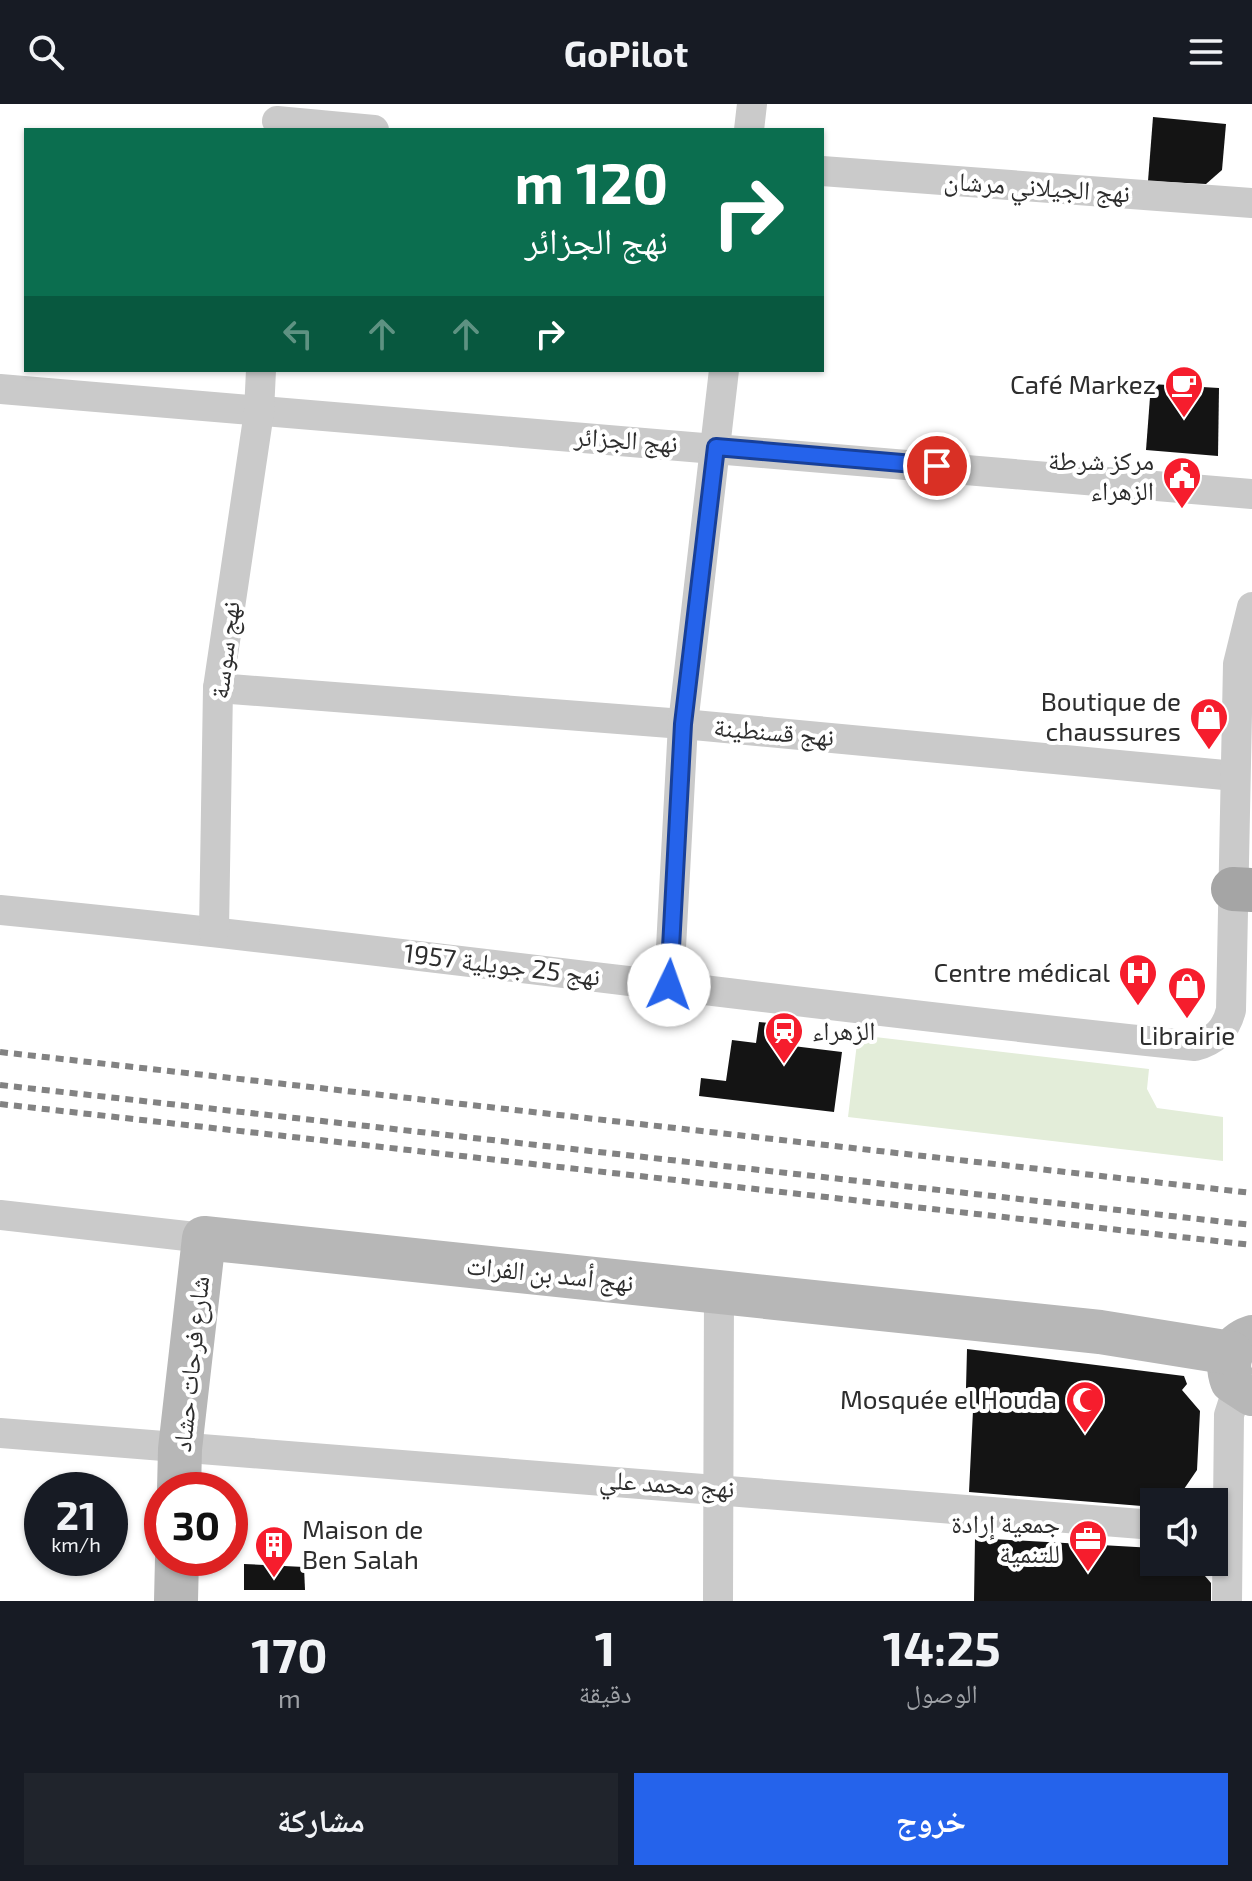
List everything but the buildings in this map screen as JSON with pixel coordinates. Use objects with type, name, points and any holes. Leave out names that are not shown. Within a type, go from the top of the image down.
[{"type":"main road","name":"نهج أسد بن الفرات","points":[[204,1238],[1100,1332],[1243,1368]]},
{"type":"main road","name":"شارع فرحات حشاد","points":[[180,1469],[204,1238]]},
{"type":"main road","points":[[176,1601],[177,1576]]},
{"type":"street","points":[[749,128],[752,104]]},
{"type":"street","points":[[277,118],[358,128]]},
{"type":"street","name":"نهج الجيلاني مرشان","points":[[824,171],[1252,203]]},
{"type":"street","name":"نهج سوسة","points":[[214,931],[218,688],[259,412],[261,372]]},
{"type":"street","points":[[669,985],[683,724],[724,372]]},
{"type":"street","name":"نهج الجزائر","points":[[0,389],[1252,494]]},
{"type":"street","points":[[1242,889],[1235,776],[1238,664],[1252,607]]},
{"type":"street","name":"نهج قسنطينة","points":[[218,688],[683,724],[1235,776]]},
{"type":"street","name":"نهج 25 جويلية 1957","points":[[0,910],[214,931],[1043,1032],[1195,1046],[1215,1038],[1228,1021],[1242,889]]},
{"type":"street","name":"نهج أسد بن الفرات","points":[[0,1215],[204,1238]]},
{"type":"street","points":[[718,1601],[719,1292]]},
{"type":"street","points":[[1224,1488],[1229,1415],[1243,1368]]},
{"type":"street","name":"نهج محمد علي","points":[[0,1433],[180,1469],[717,1488],[1140,1524]]},
{"type":"street","points":[[1225,1576],[1227,1601]]},
{"type":"green space","points":[[858,1035],[1149,1069],[1147,1089],[1157,1108],[1223,1117],[1223,1161],[848,1117]]},
{"type":"railway","points":[[0,1052],[1252,1193]]},
{"type":"railway","points":[[0,1085],[1252,1225]]},
{"type":"railway","points":[[0,1104],[1252,1245]]},
{"type":"place","name":"Café Markez","points":[[1184,419]]},
{"type":"place","name":"مركز شرطة الزهراء","points":[[1182,510]]},
{"type":"place","name":"Boutique de chaussures","points":[[1209,751]]},
{"type":"place","name":"Centre médical","points":[[1138,1007]]},
{"type":"place","name":"Librairie","points":[[1187,1020]]},
{"type":"place","name":"الزهراء","points":[[784,1065]]},
{"type":"place","name":"Mosquée el Houda","points":[[1085,1434]]},
{"type":"place","name":"جمعية إرادة للتنمية","points":[[1088,1573]]},
{"type":"place","name":"Maison de Ben Salah","points":[[274,1579]]},
{"type":"route","points":[[669,985],[683,724],[716,447],[937,466]]}]
